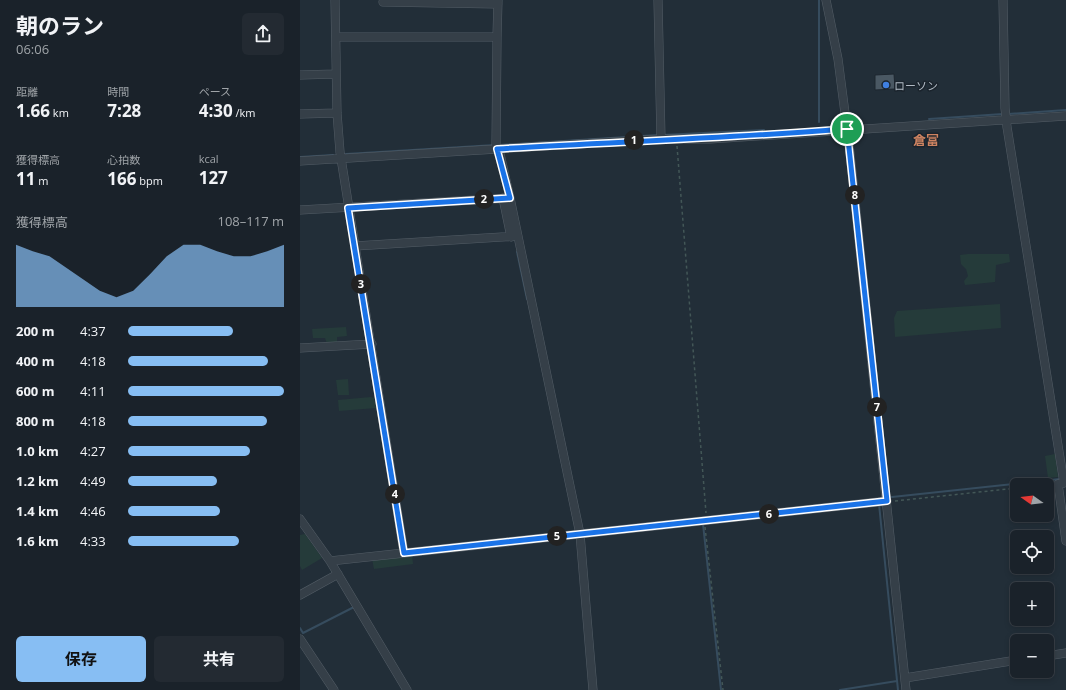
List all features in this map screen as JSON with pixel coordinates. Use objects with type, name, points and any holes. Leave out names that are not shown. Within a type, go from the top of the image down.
[{"type":"street","points":[[335,0],[337,113],[347,208],[355,246],[369,344],[404,553]]},
{"type":"street","points":[[658,0],[661,136]]},
{"type":"street","points":[[826,0],[838,59],[847,129],[906,690]]},
{"type":"street","points":[[1004,0],[1006,116],[1062,481],[1058,484],[1066,541]]},
{"type":"street","points":[[383,2],[498,2],[496,146],[514,236],[580,534],[593,690]]},
{"type":"street","points":[[336,37],[497,37]]},
{"type":"street","points":[[300,75],[336,74]]},
{"type":"street","points":[[300,114],[337,113]]},
{"type":"street","points":[[300,161],[496,146],[661,136],[710,139],[1006,116],[1066,116]]},
{"type":"street","points":[[300,210],[506,198]]},
{"type":"street","points":[[355,246],[514,236]]},
{"type":"street","points":[[300,348],[369,344]]},
{"type":"street","points":[[330,561],[580,534],[705,518],[887,501]]},
{"type":"street","points":[[300,518],[330,561],[407,690]]},
{"type":"street","points":[[300,595],[338,574]]},
{"type":"street","points":[[300,638],[334,690]]},
{"type":"street","points":[[1054,655],[1066,653]]},
{"type":"street","points":[[905,678],[1010,661]]},
{"type":"path","points":[[676,138],[705,518],[723,690]]},
{"type":"path","points":[[887,501],[1010,489]]},
{"type":"green space","points":[[1009,254],[1010,262],[996,265],[995,282],[965,285],[964,281],[968,276],[966,269],[961,264],[960,255]]},
{"type":"green space","points":[[1000,304],[1001,328],[895,337],[894,318],[897,311]]},
{"type":"green space","points":[[346,327],[347,336],[337,337],[337,343],[327,344],[325,338],[313,338],[312,329]]},
{"type":"green space","points":[[348,379],[349,395],[338,395],[336,380]]},
{"type":"green space","points":[[374,398],[376,408],[339,411],[338,400]]},
{"type":"green space","points":[[1055,454],[1058,477],[1048,478],[1045,456]]},
{"type":"green space","points":[[305,534],[322,558],[302,570],[300,566],[300,535]]},
{"type":"green space","points":[[412,554],[413,564],[374,569],[372,559]]},
{"type":"building","points":[[894,74],[895,89],[875,90],[875,75]]},
{"type":"waterway","points":[[819,0],[819,122]]},
{"type":"waterway","points":[[1008,114],[1066,110]]},
{"type":"waterway","points":[[929,119],[1003,114]]},
{"type":"waterway","points":[[663,135],[764,130]]},
{"type":"waterway","points":[[499,145],[658,135]]},
{"type":"waterway","points":[[346,154],[495,145]]},
{"type":"waterway","points":[[300,157],[333,155]]},
{"type":"waterway","points":[[517,252],[527,299]]},
{"type":"waterway","points":[[892,497],[1060,479]]},
{"type":"waterway","points":[[879,504],[898,690]]},
{"type":"waterway","points":[[703,524],[721,690]]},
{"type":"waterway","points":[[300,628],[303,633],[354,607]]},
{"type":"waterway","points":[[840,690],[897,681]]},
{"type":"place","name":"ローソン","points":[[886,85]]},
{"type":"district","name":"倉富","points":[[926,140]]},
{"type":"route","points":[[847,129],[887,501],[404,553],[372,344],[348,208],[510,198],[500,154],[497,149],[676,138],[710,139],[847,129]]}]
